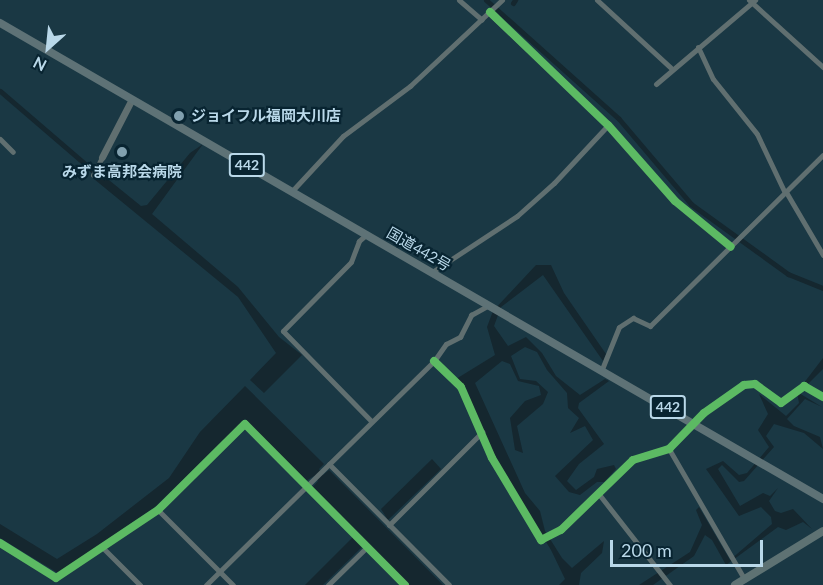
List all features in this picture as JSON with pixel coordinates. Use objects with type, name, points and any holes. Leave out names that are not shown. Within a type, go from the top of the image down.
[{"type":"highway","name":"国道442号","points":[[0,23],[492,305],[823,499]]},
{"type":"main road","points":[[736,585],[823,531]]},
{"type":"street","points":[[459,0],[482,20]]},
{"type":"street","points":[[597,0],[671,68]]},
{"type":"street","points":[[292,191],[343,136],[446,55],[501,1]]},
{"type":"street","points":[[656,84],[671,68],[752,1],[823,67]]},
{"type":"street","points":[[489,12],[609,125],[675,201],[731,247]]},
{"type":"street","points":[[698,47],[712,79],[768,154],[786,193],[823,255]]},
{"type":"street","points":[[93,175],[132,99]]},
{"type":"street","points":[[432,272],[517,216],[555,183],[609,125]]},
{"type":"street","points":[[0,139],[13,152]]},
{"type":"street","points":[[602,369],[619,327],[633,318],[650,326],[746,234],[823,154]]},
{"type":"street","points":[[367,234],[359,241],[351,262],[283,331],[372,421]]},
{"type":"street","points":[[206,585],[434,361],[446,344],[460,336],[471,315],[492,305]]},
{"type":"street","points":[[434,361],[461,387],[492,458],[541,540],[561,530],[633,460],[669,449],[704,413],[748,383],[781,403],[804,386],[823,398]]},
{"type":"street","points":[[0,543],[56,578],[104,549],[158,510],[245,424],[405,585]]},
{"type":"street","points":[[389,525],[482,432]]},
{"type":"street","points":[[669,449],[720,543],[745,580]]},
{"type":"street","points":[[328,466],[449,585]]},
{"type":"street","points":[[598,493],[670,585]]},
{"type":"street","points":[[158,510],[233,585]]},
{"type":"street","points":[[328,585],[367,547]]},
{"type":"street","points":[[104,549],[140,585]]},
{"type":"water","points":[[203,144],[152,214],[238,287],[279,337],[302,355],[264,393],[250,380],[276,353],[238,297],[94,179],[99,172],[141,206],[147,205],[190,153]]},
{"type":"water","points":[[536,265],[551,265],[564,293],[606,354],[603,361],[543,275],[501,307],[494,326],[508,346],[526,337],[542,353],[556,376],[580,395],[605,379],[609,381],[579,403],[578,408],[604,444],[579,464],[567,481],[576,490],[594,477],[597,469],[614,465],[616,469],[604,482],[597,482],[580,495],[569,492],[555,476],[593,440],[585,426],[570,433],[579,418],[568,408],[567,393],[547,370],[537,352],[525,347],[511,356],[520,379],[536,381],[548,392],[543,404],[517,426],[523,453],[515,450],[510,418],[525,401],[541,395],[539,386],[518,381],[510,364],[502,361],[475,383],[525,493],[540,511],[545,531],[562,558],[572,568],[604,541],[602,553],[581,573],[579,585],[559,585],[565,579],[551,550],[494,457],[464,387],[456,379],[495,355],[487,327],[493,311]]},
{"type":"water","points":[[823,358],[823,369],[799,393],[822,407],[805,399],[787,419],[794,426],[820,437],[823,449],[804,433],[774,424],[766,436],[774,447],[744,481],[739,482],[722,465],[718,469],[740,506],[763,493],[770,496],[778,488],[769,501],[775,511],[781,513],[793,509],[812,529],[803,522],[786,530],[778,527],[726,565],[712,540],[705,535],[694,556],[653,585],[639,585],[690,552],[702,525],[696,510],[699,507],[730,560],[772,524],[771,517],[761,507],[739,516],[706,469],[723,461],[739,475],[747,473],[769,447],[758,430],[768,414],[759,394],[786,416],[799,403],[797,392]]},
{"type":"water","points":[[245,386],[324,464],[319,469],[323,475],[329,470],[443,585],[409,585],[312,488],[318,481],[314,476],[306,481],[245,419],[155,507],[58,573],[0,538],[0,524],[57,559],[97,534],[169,478],[200,432]]},
{"type":"water","points":[[432,459],[441,469],[388,520],[381,509]]},
{"type":"water","points":[[353,537],[362,547],[323,585],[305,585]]},
{"type":"waterway","points":[[486,0],[619,119],[691,204],[788,274],[823,288]]},
{"type":"waterway","points":[[0,91],[97,174]]},
{"type":"cycle path","points":[[490,12],[608,125],[675,201],[731,247]]},
{"type":"cycle path","points":[[434,361],[461,387],[492,458],[541,540],[561,530],[633,460],[669,449],[704,413],[744,385],[755,384],[781,403],[804,386],[823,397]]},
{"type":"cycle path","points":[[0,543],[56,578],[158,510],[245,424],[405,585]]},
{"type":"place","name":"ジョイフル福岡大川店","points":[[179,116]]},
{"type":"place","name":"みずま高邦会病院","points":[[122,152]]}]
